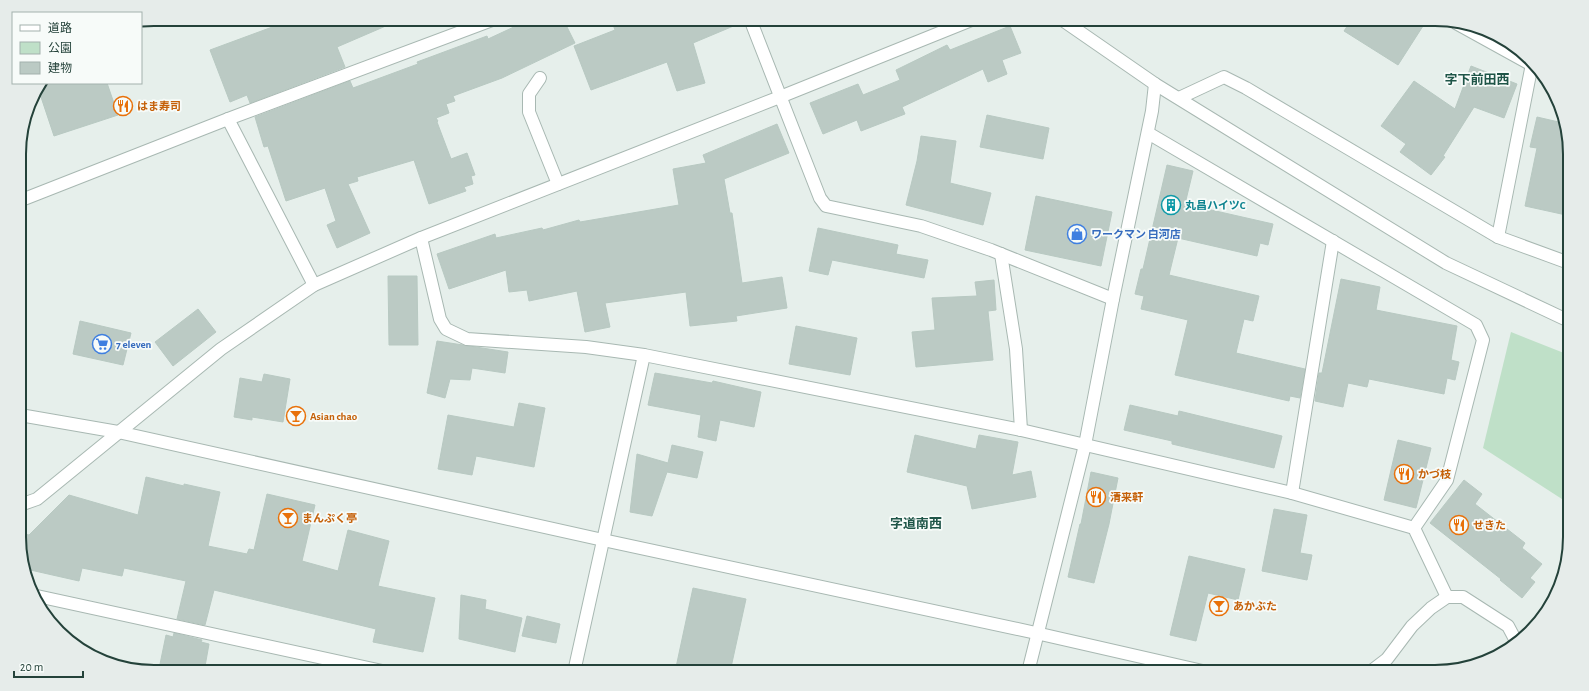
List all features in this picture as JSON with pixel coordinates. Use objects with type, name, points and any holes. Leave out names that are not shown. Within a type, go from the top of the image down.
[{"type":"street","points":[[26,198],[228,119],[476,26]]},
{"type":"street","points":[[753,26],[820,198],[826,206],[921,226],[1001,254],[1113,299]]},
{"type":"street","points":[[26,504],[37,499],[221,348],[314,285],[421,238],[957,26]]},
{"type":"street","points":[[1071,26],[1155,84],[1446,263],[1563,318]]},
{"type":"street","points":[[1471,31],[1519,57]]},
{"type":"street","points":[[1498,237],[1531,69]]},
{"type":"street","points":[[1179,98],[1224,77],[1246,88],[1498,237],[1563,261]]},
{"type":"street","points":[[540,78],[529,94],[529,112],[558,184]]},
{"type":"street","points":[[1029,665],[1036,633],[1085,445],[1113,299],[1148,133],[1155,84]]},
{"type":"street","points":[[228,119],[314,285]]},
{"type":"street","points":[[1148,133],[1476,325],[1483,340],[1448,480],[1414,528]]},
{"type":"street","points":[[421,238],[440,319],[446,329],[468,339],[586,347],[644,355],[1021,430],[1292,493],[1414,528],[1447,597]]},
{"type":"street","points":[[1292,493],[1333,241]]},
{"type":"street","points":[[1001,254],[1016,349],[1021,430]]},
{"type":"street","points":[[576,665],[644,355]]},
{"type":"street","points":[[26,416],[118,432],[1176,665]]},
{"type":"street","points":[[41,597],[355,665]]},
{"type":"street","points":[[1379,665],[1387,659],[1412,626],[1431,608],[1447,597],[1463,597],[1508,626],[1514,638]]},
{"type":"green space","points":[[1511,332],[1563,353],[1563,500],[1483,448]]},
{"type":"building","points":[[275,26],[386,26],[337,47],[345,67],[250,103],[247,95],[230,102],[210,50]]},
{"type":"building","points":[[516,26],[566,26],[575,43],[502,78],[453,96],[455,101],[446,104],[449,113],[436,118],[451,159],[467,153],[475,175],[471,176],[473,184],[464,187],[466,191],[429,204],[414,160],[357,177],[358,181],[348,184],[370,233],[337,248],[327,225],[336,221],[325,188],[286,201],[268,146],[264,147],[255,117],[350,81],[353,88],[487,36],[488,39]]},
{"type":"building","points":[[614,26],[733,26],[693,43],[705,83],[677,91],[667,62],[591,90],[574,46],[615,30]]},
{"type":"building","points":[[1010,26],[1021,53],[1002,60],[1007,74],[988,82],[983,69],[902,107],[905,114],[861,131],[857,120],[823,134],[810,103],[858,84],[863,95],[900,80],[896,70],[947,45],[950,50]]},
{"type":"building","points":[[1347,26],[1423,26],[1398,65],[1344,31]]},
{"type":"building","points":[[1471,66],[1517,84],[1504,118],[1474,107],[1443,156],[1445,157],[1431,175],[1400,152],[1406,144],[1381,126],[1414,81],[1455,109]]},
{"type":"building","points":[[47,84],[107,84],[118,115],[54,136],[40,95]]},
{"type":"building","points":[[987,115],[1049,128],[1043,159],[980,147]]},
{"type":"building","points":[[1537,117],[1559,122],[1563,154],[1563,214],[1525,206],[1537,148],[1530,147]]},
{"type":"building","points":[[777,124],[789,153],[724,179],[730,213],[732,213],[742,283],[782,277],[787,308],[736,316],[737,321],[690,326],[686,292],[605,303],[610,327],[585,332],[577,291],[529,301],[527,290],[509,292],[506,270],[449,289],[437,254],[495,234],[496,238],[542,228],[543,230],[579,220],[580,222],[679,205],[673,169],[706,163],[703,155]]},
{"type":"building","points":[[921,136],[956,141],[950,183],[991,193],[983,225],[906,205],[917,161]]},
{"type":"building","points":[[1167,165],[1193,171],[1185,204],[1273,224],[1268,245],[1260,243],[1257,256],[1178,238],[1169,275],[1259,296],[1253,321],[1244,319],[1236,353],[1305,369],[1300,398],[1290,396],[1289,401],[1175,375],[1188,320],[1141,309],[1144,296],[1135,294],[1141,269],[1143,269]]},
{"type":"building","points":[[1036,196],[1112,212],[1101,266],[1025,250]]},
{"type":"building","points":[[818,228],[898,245],[896,254],[928,260],[924,278],[832,260],[828,275],[809,271]]},
{"type":"building","points":[[388,276],[417,276],[418,345],[389,345]]},
{"type":"building","points":[[1341,279],[1380,287],[1376,310],[1457,326],[1451,360],[1459,362],[1455,380],[1447,378],[1444,394],[1369,379],[1367,387],[1348,383],[1343,407],[1315,401],[1319,373],[1322,373]]},
{"type":"building","points":[[994,280],[996,310],[988,311],[993,360],[916,367],[912,332],[935,330],[932,298],[977,296],[975,282]]},
{"type":"building","points":[[198,309],[216,332],[173,366],[155,342]]},
{"type":"building","points":[[80,321],[131,333],[123,365],[73,354]]},
{"type":"building","points":[[796,326],[857,338],[850,375],[789,364]]},
{"type":"building","points":[[437,341],[508,352],[505,373],[472,368],[470,380],[450,379],[445,398],[427,393]]},
{"type":"building","points":[[655,373],[712,383],[713,381],[761,392],[754,427],[720,420],[716,441],[698,437],[701,415],[648,405]]},
{"type":"building","points":[[264,374],[290,379],[283,422],[252,417],[252,420],[234,417],[240,378],[262,382]]},
{"type":"building","points":[[519,403],[545,408],[534,467],[476,456],[472,475],[438,469],[448,415],[514,427]]},
{"type":"building","points":[[1130,405],[1178,416],[1179,411],[1282,436],[1274,468],[1172,444],[1172,441],[1124,430]]},
{"type":"building","points":[[915,435],[976,449],[979,435],[1018,442],[1012,475],[1031,471],[1036,497],[972,509],[967,486],[907,472]]},
{"type":"building","points":[[1398,440],[1431,448],[1416,508],[1384,500]]},
{"type":"building","points":[[672,445],[703,452],[697,478],[667,472],[652,516],[630,512],[637,454],[668,463]]},
{"type":"building","points":[[1091,472],[1118,478],[1109,524],[1094,583],[1068,577],[1081,524]]},
{"type":"building","points":[[146,477],[184,486],[184,484],[220,492],[208,546],[247,554],[249,549],[254,550],[267,494],[315,505],[302,561],[338,571],[348,530],[389,541],[378,586],[435,598],[423,652],[373,642],[376,629],[214,590],[205,625],[177,619],[186,581],[124,568],[122,576],[82,568],[79,581],[30,570],[26,534],[29,535],[69,495],[138,515]]},
{"type":"building","points":[[1464,480],[1482,494],[1475,504],[1525,543],[1522,548],[1542,564],[1530,578],[1535,582],[1522,598],[1500,580],[1501,579],[1430,523]]},
{"type":"building","points":[[1274,509],[1307,515],[1300,553],[1312,555],[1307,580],[1262,571]]},
{"type":"building","points":[[1189,556],[1245,569],[1238,600],[1208,593],[1196,641],[1170,635]]},
{"type":"building","points":[[693,588],[746,599],[732,665],[676,665]]},
{"type":"building","points":[[461,595],[486,600],[485,609],[522,618],[515,652],[459,639]]},
{"type":"building","points":[[527,616],[560,624],[556,643],[522,636]]},
{"type":"building","points":[[174,633],[202,640],[201,642],[209,644],[205,665],[160,665],[166,635],[173,637]]},
{"type":"place","name":"はま寿司","points":[[123,106]]},
{"type":"place","name":"丸昌ハイツC","points":[[1171,205]]},
{"type":"place","name":"ワークマン 白河店","points":[[1077,234]]},
{"type":"place","name":"7 eleven","points":[[102,344]]},
{"type":"place","name":"Asian chao","points":[[296,416]]},
{"type":"place","name":"かづ枝","points":[[1404,474]]},
{"type":"place","name":"清来軒","points":[[1096,497]]},
{"type":"place","name":"まんぷく亭","points":[[288,518]]},
{"type":"place","name":"せきた","points":[[1459,525]]},
{"type":"place","name":"あかぶた","points":[[1219,606]]},
{"type":"district","name":"字下前田西","points":[[1477,80]]},
{"type":"district","name":"字道南西","points":[[916,524]]}]
